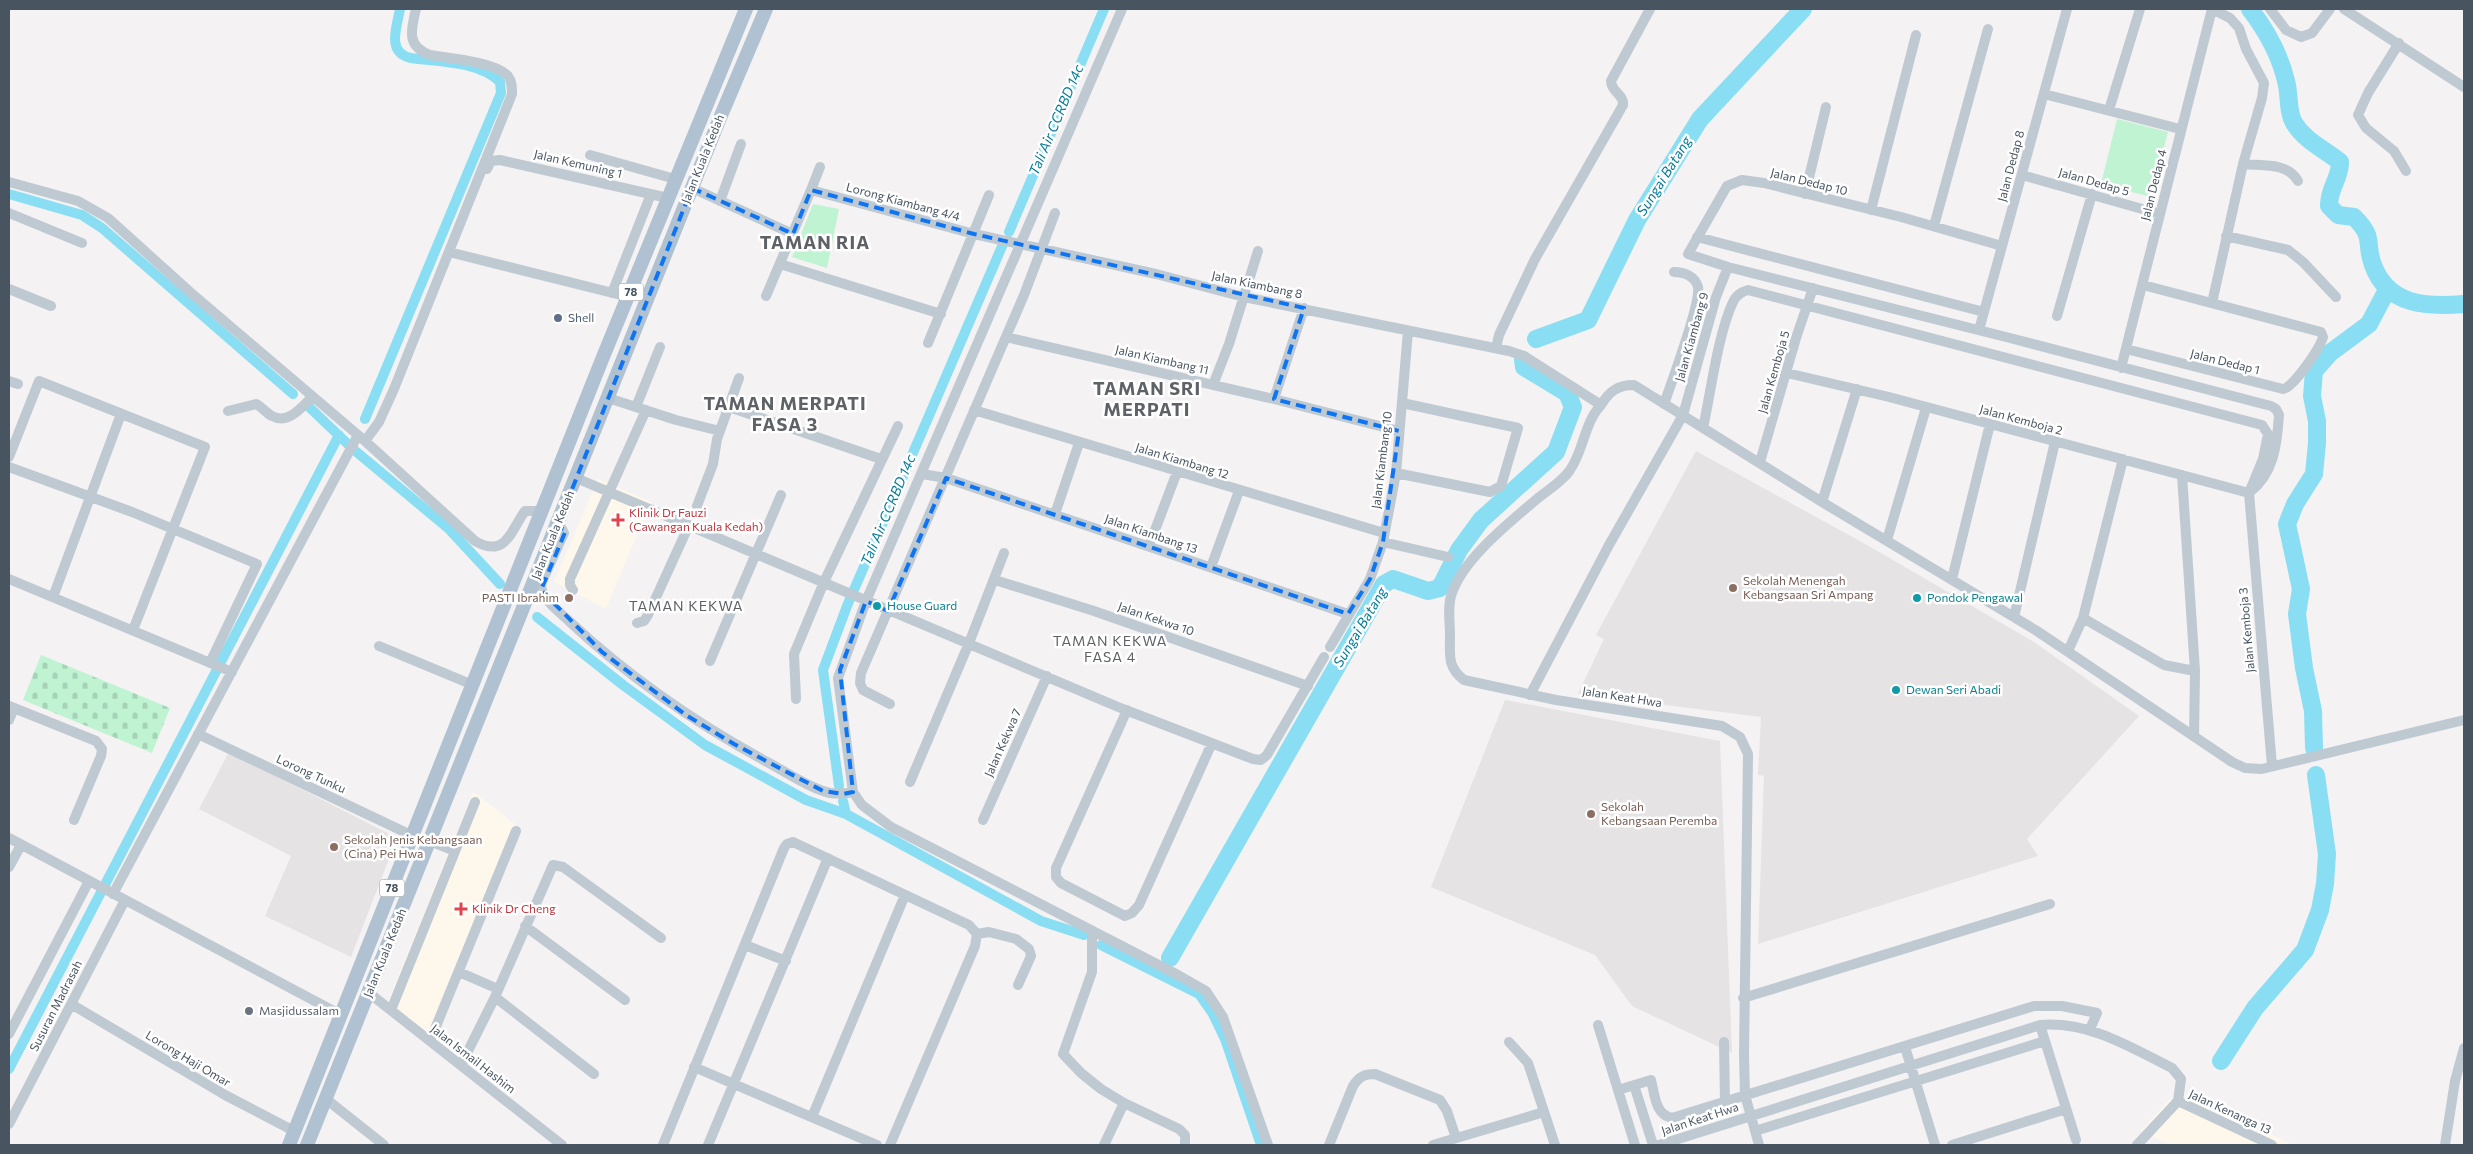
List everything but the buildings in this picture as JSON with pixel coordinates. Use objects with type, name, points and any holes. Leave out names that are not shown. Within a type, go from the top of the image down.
[{"type":"main road","name":"Jalan Kuala Kedah","points":[[288,1145],[675,179],[746,9]]},
{"type":"main road","name":"Jalan Kuala Kedah","points":[[307,1145],[692,188],[766,9]]},
{"type":"main road","points":[[620,319],[635,296],[680,188],[684,185],[692,188]]},
{"type":"street","points":[[220,667],[350,450],[363,441],[379,422],[512,94],[512,82],[508,76],[497,68],[430,55],[420,51],[413,44],[412,29],[416,9]]},
{"type":"street","points":[[1122,9],[922,474],[862,599],[838,678],[853,792],[870,813],[891,827],[1206,991],[1223,1018],[1268,1145]]},
{"type":"street","points":[[1496,348],[1501,330],[1535,259],[1623,105],[1622,97],[1612,89],[1611,81],[1650,9]]},
{"type":"street","name":"Jalan Dedap 8","points":[[1979,330],[2067,9]]},
{"type":"street","points":[[2109,110],[2140,9]]},
{"type":"street","points":[[2143,284],[2212,303],[2243,164],[2262,98],[2264,83],[2235,22],[2212,9]]},
{"type":"street","name":"Jalan Dedap 4","points":[[2121,368],[2180,129],[2212,9]]},
{"type":"street","points":[[2270,9],[2286,30],[2301,37],[2312,33],[2330,9]]},
{"type":"street","points":[[2344,9],[2464,87]]},
{"type":"street","points":[[1934,226],[1988,29]]},
{"type":"street","points":[[1871,210],[1916,35]]},
{"type":"street","points":[[2399,44],[2368,93],[2358,115],[2366,128],[2394,151],[2406,171]]},
{"type":"street","points":[[2044,94],[2180,129]]},
{"type":"street","points":[[1805,194],[1826,107]]},
{"type":"street","points":[[720,201],[741,144]]},
{"type":"street","points":[[590,155],[675,179]]},
{"type":"street","name":"Jalan Kemuning 1","points":[[487,169],[491,160],[500,160],[668,198]]},
{"type":"street","points":[[2243,164],[2286,169],[2298,181]]},
{"type":"street","points":[[766,296],[820,167]]},
{"type":"street","name":"Jalan Dedap 5","points":[[2022,175],[2160,214]]},
{"type":"street","name":"Jalan Dedap 10","points":[[1728,267],[1688,254],[1727,186],[1742,180],[1871,210],[2002,246]]},
{"type":"street","points":[[9,182],[78,201],[108,218],[465,533],[481,544],[492,547],[501,545],[507,540],[525,511],[543,511]]},
{"type":"street","points":[[692,188],[793,234]]},
{"type":"street","name":"Lorong Kiambang 4/4","points":[[811,190],[1001,240]]},
{"type":"street","points":[[612,293],[651,194]]},
{"type":"street","points":[[2057,316],[2092,194]]},
{"type":"street","points":[[928,343],[989,195]]},
{"type":"street","points":[[9,213],[82,243]]},
{"type":"street","points":[[890,704],[863,690],[860,683],[861,673],[1006,337],[1043,249],[1055,213]]},
{"type":"street","points":[[2226,236],[2288,250],[2303,262],[2336,296]]},
{"type":"street","points":[[1697,237],[1984,312]]},
{"type":"street","name":"Jalan Kiambang 8","points":[[1001,240],[1244,297],[1508,351],[1524,356],[1600,405]]},
{"type":"street","points":[[1213,385],[1229,344],[1258,251]]},
{"type":"street","points":[[449,252],[629,297]]},
{"type":"street","points":[[780,264],[940,314]]},
{"type":"street","points":[[1728,267],[1979,330],[2276,409],[2278,432],[2272,460],[2265,478],[2248,493]]},
{"type":"street","name":"Jalan Kiambang 9","points":[[1530,695],[1609,545],[1683,415],[1716,297],[1728,267]]},
{"type":"street","points":[[1664,404],[1699,290],[1694,279],[1689,275],[1682,272],[1674,272]]},
{"type":"street","name":"Jalan Kemboja 5","points":[[1760,462],[1813,288]]},
{"type":"street","points":[[9,289],[51,306]]},
{"type":"street","points":[[1699,290],[1716,297]]},
{"type":"street","points":[[1703,428],[1723,334],[1737,295],[1748,290],[2262,425],[2268,434],[2263,459],[2248,493]]},
{"type":"street","name":"Jalan Dedap 1","points":[[2126,349],[2282,389],[2292,385],[2322,342],[2323,334],[2319,331],[2212,303]]},
{"type":"street","points":[[1274,399],[1304,308]]},
{"type":"street","name":"Jalan Kiambang 10","points":[[1330,647],[1370,579],[1384,538],[1396,473],[1408,331]]},
{"type":"street","name":"Jalan Kiambang 11","points":[[1006,337],[1274,399],[1399,431]]},
{"type":"street","points":[[1686,337],[1703,343]]},
{"type":"street","points":[[573,590],[570,585],[570,578],[609,493],[641,409],[660,347]]},
{"type":"street","name":"Jalan Kemboja 2","points":[[1787,373],[1857,389],[2248,493]]},
{"type":"street","points":[[697,506],[713,464],[714,447],[739,378]]},
{"type":"street","points":[[9,457],[38,381],[204,447],[133,630]]},
{"type":"street","name":"Jalan Keat Hwa","points":[[1658,1145],[1750,1116],[1745,1095],[1743,998],[1748,754],[1740,737],[1722,726],[1530,695],[1464,680],[1455,672],[1451,663],[1451,595],[1458,580],[1493,537],[1570,472],[1578,456],[1592,415],[1608,394],[1625,385],[1634,385],[1822,502],[2014,616],[2245,768],[2262,768],[2301,761],[2464,720]]},
{"type":"street","points":[[1822,502],[1857,389]]},
{"type":"street","points":[[228,411],[256,404],[273,417],[282,419],[290,417],[312,398]]},
{"type":"street","points":[[608,398],[720,431]]},
{"type":"street","points":[[1396,473],[1490,492],[1502,486],[1518,428],[1402,403]]},
{"type":"street","points":[[729,407],[881,459]]},
{"type":"street","points":[[1887,540],[1926,408]]},
{"type":"street","name":"Jalan Kiambang 12","points":[[974,410],[1448,557]]},
{"type":"street","points":[[53,597],[121,414]]},
{"type":"street","points":[[1952,579],[1990,424]]},
{"type":"street","points":[[796,699],[794,654],[824,582],[898,426]]},
{"type":"street","points":[[2014,616],[2055,442]]},
{"type":"street","points":[[1055,514],[1079,443]]},
{"type":"street","points":[[2068,651],[2083,618],[2123,459]]},
{"type":"street","points":[[9,467],[172,529],[257,564],[198,734],[109,892]]},
{"type":"street","points":[[1149,546],[1178,472]]},
{"type":"street","name":"Jalan Kiambang 13","points":[[922,474],[946,478],[1348,614]]},
{"type":"street","points":[[2182,476],[2195,671],[2194,736]]},
{"type":"street","points":[[576,478],[843,590],[888,611],[1253,760],[1261,760],[1267,755],[1324,657]]},
{"type":"street","points":[[1212,567],[1239,491]]},
{"type":"street","name":"Jalan Kemboja 3","points":[[2248,493],[2272,766]]},
{"type":"street","points":[[710,660],[781,495]]},
{"type":"street","points":[[637,622],[644,621],[648,615],[688,525]]},
{"type":"street","points":[[557,527],[562,529],[564,533],[541,584],[541,590],[553,605],[602,652],[686,715],[734,744],[822,791],[843,794],[853,792]]},
{"type":"street","points":[[910,782],[995,580],[1004,553]]},
{"type":"street","points":[[9,579],[220,667]]},
{"type":"street","name":"Jalan Kekwa 10","points":[[995,580],[1094,611],[1308,686]]},
{"type":"street","points":[[2083,618],[2164,666],[2195,671]]},
{"type":"street","points":[[378,646],[473,685]]},
{"type":"street","name":"Jalan Kekwa 7","points":[[983,820],[1047,676]]},
{"type":"street","points":[[9,720],[11,707],[96,740],[101,745],[101,756],[74,820]]},
{"type":"street","points":[[1127,710],[1056,868],[1056,877],[1061,883],[1125,916],[1132,913],[1139,905],[1212,743]]},
{"type":"street","name":"Lorong Tunku","points":[[198,734],[412,836]]},
{"type":"street","points":[[391,1010],[475,802]]},
{"type":"street","points":[[430,1041],[516,831]]},
{"type":"street","points":[[9,838],[341,1015]]},
{"type":"street","points":[[430,841],[455,851]]},
{"type":"street","points":[[663,1145],[787,844],[798,844],[828,858],[969,925],[977,934]]},
{"type":"street","points":[[9,867],[21,845]]},
{"type":"street","points":[[708,1145],[828,858]]},
{"type":"street","points":[[461,1065],[496,993],[550,868],[556,865],[562,867],[661,938]]},
{"type":"street","points":[[9,1034],[92,883]]},
{"type":"street","points":[[812,1118],[905,895]]},
{"type":"street","name":"Susuran Madrasah","points":[[9,1124],[125,900]]},
{"type":"street","points":[[1743,998],[2050,904]]},
{"type":"street","points":[[525,926],[625,1000]]},
{"type":"street","points":[[977,934],[989,932],[1016,938],[1029,949],[1030,956],[1018,985]]},
{"type":"street","points":[[1092,932],[1092,972],[1063,1054],[1091,1081],[1124,1103],[1179,1129],[1185,1134],[1185,1145]]},
{"type":"street","points":[[890,1145],[975,946],[977,934]]},
{"type":"street","points":[[745,945],[786,961]]},
{"type":"street","points":[[459,972],[496,993],[594,1074]]},
{"type":"street","name":"Jalan Ismail Hashim","points":[[369,994],[562,1145]]},
{"type":"street","name":"Lorong Haji Omar","points":[[71,1004],[225,1095],[294,1131]]},
{"type":"street","points":[[1618,1090],[1650,1080],[1660,1111],[1664,1117],[1672,1118],[2034,1006],[2048,1005],[2097,1013],[2090,1029]]},
{"type":"street","points":[[1759,1145],[1750,1116],[1911,1064],[2040,1025],[2057,1023],[2090,1029],[2176,1071],[2181,1079],[2178,1101],[2137,1145]]},
{"type":"street","points":[[1598,1025],[1635,1145]]},
{"type":"street","points":[[2040,1025],[2076,1140]]},
{"type":"street","points":[[1755,1131],[2045,1041]]},
{"type":"street","points":[[1509,1042],[1528,1063],[1555,1145]]},
{"type":"street","points":[[1724,1042],[1725,1102]]},
{"type":"street","points":[[1905,1047],[1935,1145]]},
{"type":"street","points":[[2445,1145],[2455,1081],[2464,1048]]},
{"type":"street","points":[[694,1067],[877,1145]]},
{"type":"street","points":[[1329,1145],[1353,1086],[1358,1080],[1368,1074],[1375,1074],[1440,1100],[1447,1111],[1456,1138]]},
{"type":"street","points":[[1634,1085],[1653,1145]]},
{"type":"street","points":[[326,1099],[384,1145]]},
{"type":"street","name":"Jalan Kenanga 13","points":[[2178,1101],[2272,1145]]},
{"type":"street","points":[[1104,1145],[1124,1103]]},
{"type":"street","points":[[1952,1145],[2066,1109]]},
{"type":"street","points":[[1433,1145],[1544,1112]]},
{"type":"highlighted area","points":[[692,188],[793,234],[811,190],[974,234],[1304,308],[1274,399],[1399,431],[1383,542],[1370,579],[1348,614],[946,478],[888,611],[866,601],[840,670],[853,792],[843,794],[823,791],[734,744],[686,715],[602,652],[541,590],[566,530],[557,527]]},
{"type":"shaded area","points":[[1696,451],[1867,545],[2034,642],[2139,716],[2027,839],[2038,856],[1758,944],[1764,776],[1758,775],[1761,717],[1578,694],[1604,639],[1596,635]]},
{"type":"shaded area","name":"TAMAN KEKWA","points":[[598,479],[651,502],[606,609],[554,582]]},
{"type":"shaded area","name":"Sekolah Kebangsaan Peremba","points":[[1505,700],[1720,741],[1732,1053],[1632,1006],[1595,955],[1431,887]]},
{"type":"shaded area","name":"Sekolah Jenis Kebangsaan (Cina) Pei Hwa","points":[[229,752],[397,838],[351,957],[265,916],[291,856],[199,809]]},
{"type":"shaded area","points":[[473,792],[515,824],[427,1042],[384,1011]]},
{"type":"shaded area","points":[[2192,1097],[2293,1145],[2170,1145],[2141,1131],[2169,1100]]},
{"type":"green space","points":[[2117,119],[2168,132],[2151,197],[2101,184]]},
{"type":"green space","points":[[813,204],[839,209],[827,268],[792,257]]},
{"type":"green space","points":[[41,655],[170,708],[152,753],[23,700]]},
{"type":"waterway","points":[[365,419],[501,93],[500,82],[481,70],[470,66],[411,58],[398,51],[395,38],[400,9]]},
{"type":"waterway","name":"Tali Air CCRBD 14c","points":[[1009,232],[1104,9]]},
{"type":"waterway","name":"Sungai Batang","points":[[1536,339],[1588,320],[1637,220],[1700,119],[1803,9]]},
{"type":"waterway","name":"Sungai Batang","points":[[2250,9],[2262,25],[2280,62],[2287,86],[2290,113],[2294,123],[2309,140],[2340,162],[2340,168],[2329,199],[2329,206],[2338,215],[2354,217],[2361,224],[2367,236],[2373,265],[2380,279],[2388,289],[2410,301],[2436,305],[2464,304]]},
{"type":"waterway","points":[[9,194],[82,215],[102,228],[293,394]]},
{"type":"waterway","name":"Tali Air CCRBD 14c","points":[[839,786],[823,670],[847,606],[1003,244]]},
{"type":"waterway","points":[[2314,748],[2313,711],[2304,668],[2297,614],[2301,589],[2287,524],[2295,504],[2314,474],[2317,443],[2317,421],[2312,396],[2314,371],[2330,353],[2369,324],[2387,290]]},
{"type":"waterway","name":"Sungai Batang","points":[[1170,958],[1384,584],[1393,579],[1428,591],[1440,588],[1459,550],[1481,520],[1556,452],[1573,407],[1567,393],[1524,367],[1523,360]]},
{"type":"waterway","points":[[308,406],[353,449],[449,529],[500,584]]},
{"type":"waterway","points":[[9,1069],[339,435]]},
{"type":"waterway","points":[[537,617],[623,685],[705,745],[806,800],[846,814],[1041,921],[1084,935]]},
{"type":"waterway","points":[[2221,1061],[2255,1008],[2305,950],[2320,910],[2325,884],[2327,854],[2316,775]]},
{"type":"waterway","name":"Tali Air CCRBD 14c","points":[[843,801],[846,814]]},
{"type":"waterway","points":[[1101,945],[1199,994],[1213,1014],[1225,1039],[1261,1145]]},
{"type":"place","name":"Shell","points":[[558,318]]},
{"type":"place","name":"Klinik Dr Fauzi (Cawangan Kuala Kedah)","points":[[618,520]]},
{"type":"place","name":"Sekolah Menengah Kebangsaan Sri Ampang","points":[[1733,588]]},
{"type":"place","name":"PASTI Ibrahim","points":[[569,598]]},
{"type":"place","name":"Pondok Pengawal","points":[[1917,598]]},
{"type":"place","name":"House Guard","points":[[877,606]]},
{"type":"place","name":"Dewan Seri Abadi","points":[[1896,690]]},
{"type":"place","name":"Sekolah Kebangsaan Peremba","points":[[1591,814]]},
{"type":"place","name":"Sekolah Jenis Kebangsaan (Cina) Pei Hwa","points":[[334,847]]},
{"type":"place","name":"Klinik Dr Cheng","points":[[461,909]]},
{"type":"place","name":"Masjidussalam","points":[[249,1011]]},
{"type":"district","name":"TAMAN RIA","points":[[815,243]]},
{"type":"district","name":"TAMAN SRI MERPATI","points":[[1147,399]]},
{"type":"district","name":"TAMAN MERPATI FASA 3","points":[[785,414]]},
{"type":"district","name":"TAMAN KEKWA","points":[[686,606]]},
{"type":"district","name":"TAMAN KEKWA FASA 4","points":[[1110,650]]}]
